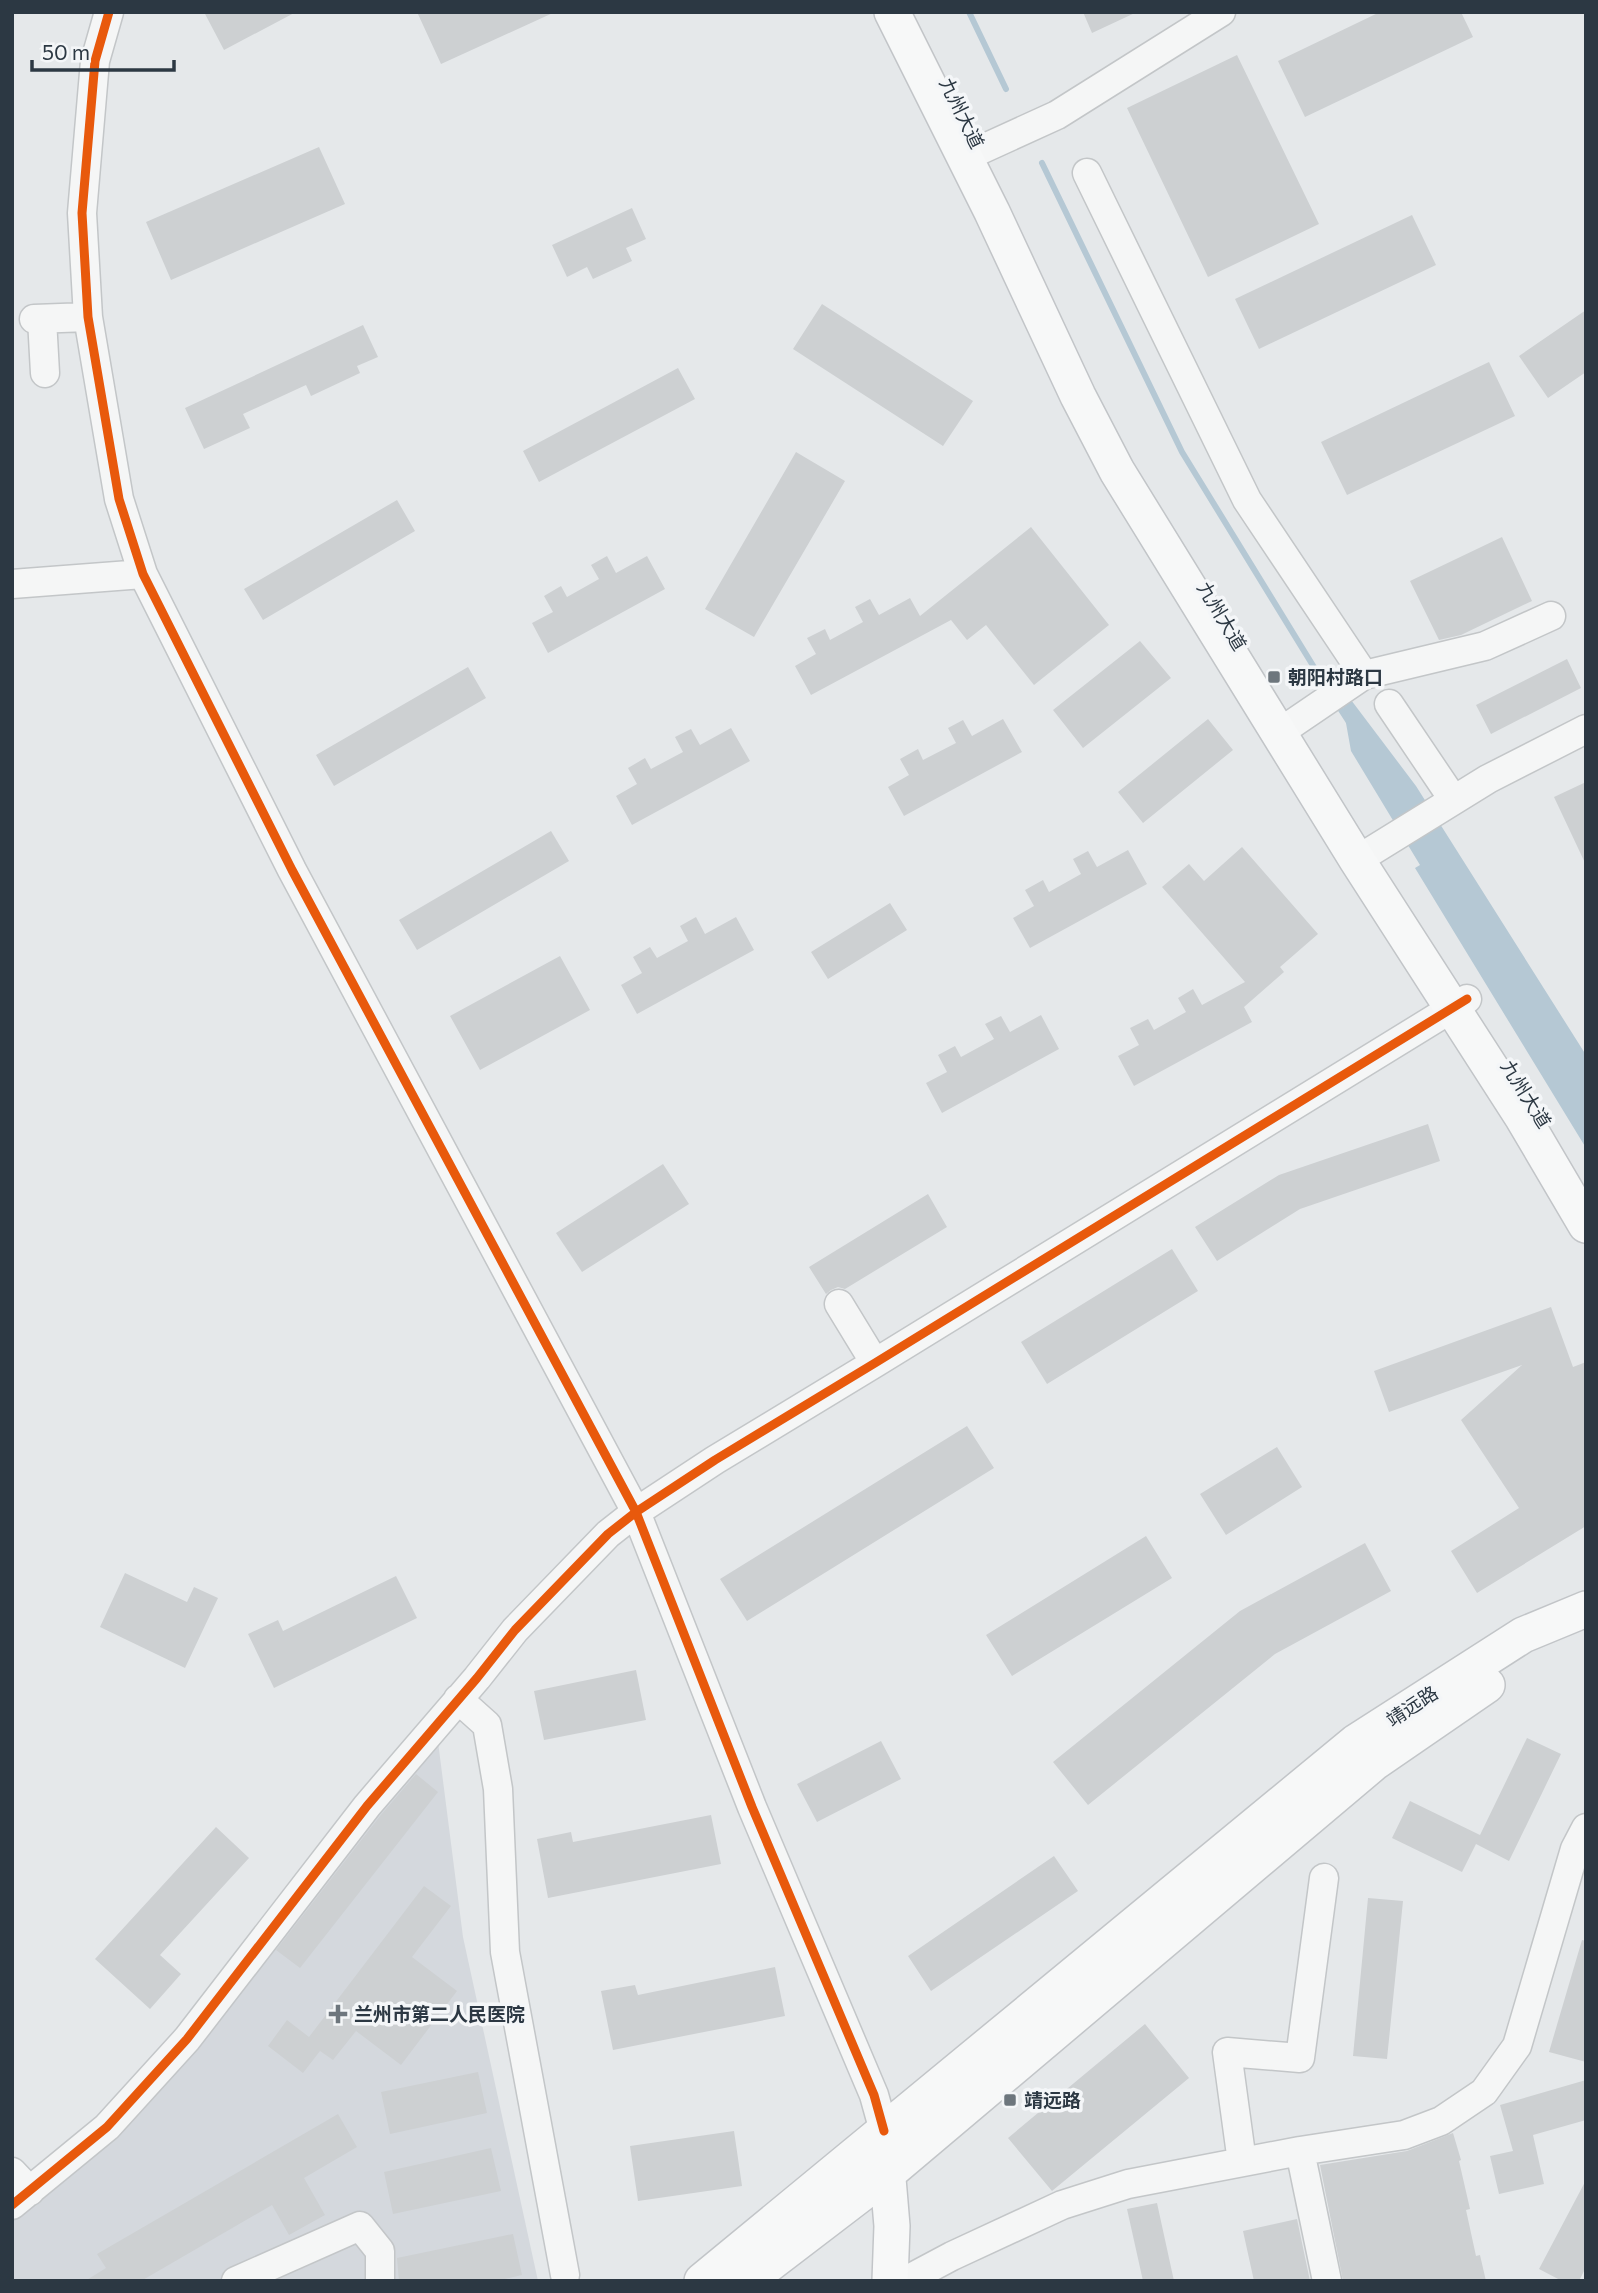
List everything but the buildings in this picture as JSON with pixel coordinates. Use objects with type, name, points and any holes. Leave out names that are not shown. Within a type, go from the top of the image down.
[{"type":"main road","points":[[892,12],[972,153]]},
{"type":"main road","name":"九州大道","points":[[912,12],[972,153],[1131,466],[1283,728],[1373,848],[1459,1003],[1586,1189]]},
{"type":"main road","points":[[1459,1003],[1522,1118],[1586,1225]]},
{"type":"main road","name":"靖远路","points":[[702,2281],[1356,1742],[1523,1636],[1586,1609]]},
{"type":"main road","name":"靖远路","points":[[747,2281],[887,2174],[1375,1762],[1532,1654],[1586,1634]]},
{"type":"main road","points":[[884,2131],[892,2226],[890,2281]]},
{"type":"street","points":[[109,12],[95,61],[82,213],[88,317],[119,499],[143,574],[292,870],[636,1512],[752,1807],[874,2095],[884,2131]]},
{"type":"street","points":[[972,153],[1057,115],[1221,12]]},
{"type":"street","points":[[1087,173],[1343,690]]},
{"type":"street","points":[[45,373],[38,319],[88,317]]},
{"type":"street","points":[[12,584],[143,574]]},
{"type":"street","points":[[1283,728],[1343,690],[1485,646],[1550,616]]},
{"type":"street","points":[[1389,705],[1444,805]]},
{"type":"street","points":[[1373,848],[1488,779],[1586,729]]},
{"type":"street","points":[[18,2189],[107,2127],[187,2039],[367,1806],[515,1630],[608,1534],[636,1512],[715,1460],[1459,1003]]},
{"type":"street","points":[[839,1304],[875,1363]]},
{"type":"street","points":[[458,1699],[487,1725],[498,1789],[505,1952],[565,2275]]},
{"type":"street","points":[[905,2281],[1062,2205],[1128,2184],[1300,2151],[1404,2135],[1441,2121],[1484,2092],[1517,2046],[1571,1860],[1586,1828]]},
{"type":"street","points":[[1242,2162],[1227,2052],[1300,2058],[1324,1878]]},
{"type":"street","points":[[1300,2151],[1326,2281]]},
{"type":"street","points":[[236,2281],[359,2226],[380,2251],[380,2281]]},
{"type":"shaded area","name":"兰州市第二人民医院","points":[[437,1734],[463,1937],[538,2281],[12,2281],[12,2187],[129,2091]]},
{"type":"water","points":[[1339,684],[1416,786],[1586,1055],[1586,1148],[1415,868],[1420,865],[1351,751]]},
{"type":"waterway","points":[[969,12],[1006,89]]},
{"type":"waterway","points":[[1042,163],[1182,452],[1328,690]]},
{"type":"waterway","points":[[1336,702],[1349,722]]},
{"type":"cycle path","points":[[109,12],[95,61],[82,213],[88,317],[119,499],[143,574],[292,870],[636,1512],[752,1807],[874,2095],[884,2131]]},
{"type":"cycle path","points":[[12,2205],[107,2127],[187,2039],[367,1806],[515,1630],[608,1534],[636,1512],[715,1460],[1467,999]]},
{"type":"place","name":"朝阳村路口","points":[[1274,677]]},
{"type":"place","name":"兰州市第二人民医院","points":[[338,2014]]},
{"type":"place","name":"靖远路","points":[[1010,2100]]}]
